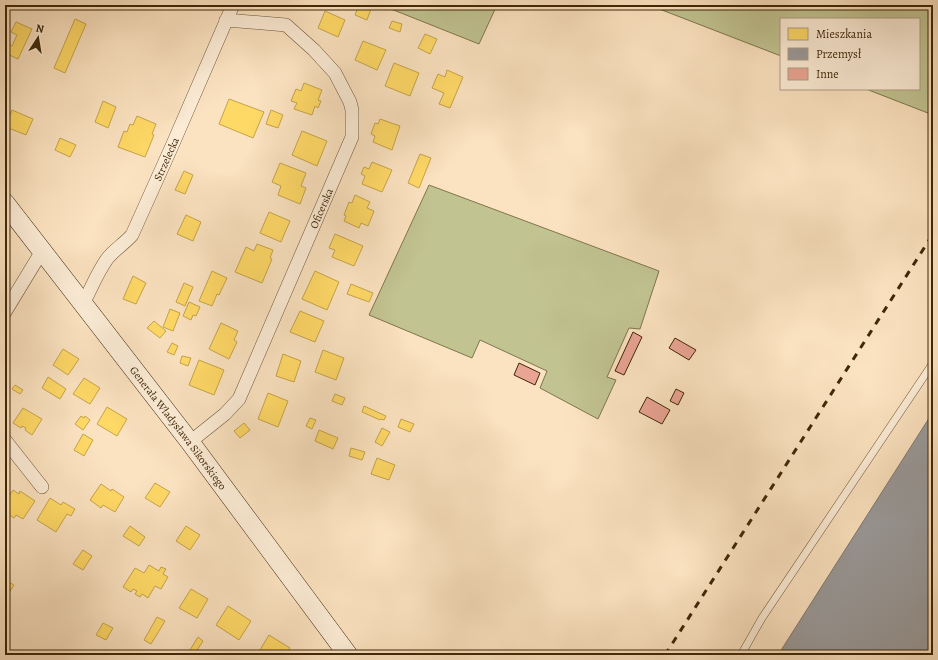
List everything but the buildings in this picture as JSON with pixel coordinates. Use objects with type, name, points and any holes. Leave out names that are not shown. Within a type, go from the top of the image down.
[{"type":"street","name":"Strzelecka","points":[[83,304],[108,258],[132,235],[233,5]]},
{"type":"street","name":"Oficerska","points":[[190,442],[225,414],[239,399],[352,137],[352,110],[350,102],[335,73],[314,50],[286,25],[226,20]]},
{"type":"street","name":"Generała Władysława Sikorskiego","points":[[5,203],[190,442],[348,655]]},
{"type":"street","points":[[5,312],[42,251]]},
{"type":"street","points":[[5,440],[42,487]]},
{"type":"lane","points":[[741,655],[762,618],[933,363]]},
{"type":"green space","points":[[381,5],[497,5],[479,44]]},
{"type":"green space","points":[[649,5],[933,5],[933,115],[869,90],[920,90],[920,18],[780,18],[780,56]]},
{"type":"green space","points":[[429,185],[659,271],[640,329],[629,328],[607,377],[616,380],[598,419],[540,388],[547,371],[480,340],[472,358],[369,315]]},
{"type":"railway","points":[[665,655],[933,234]]}]
